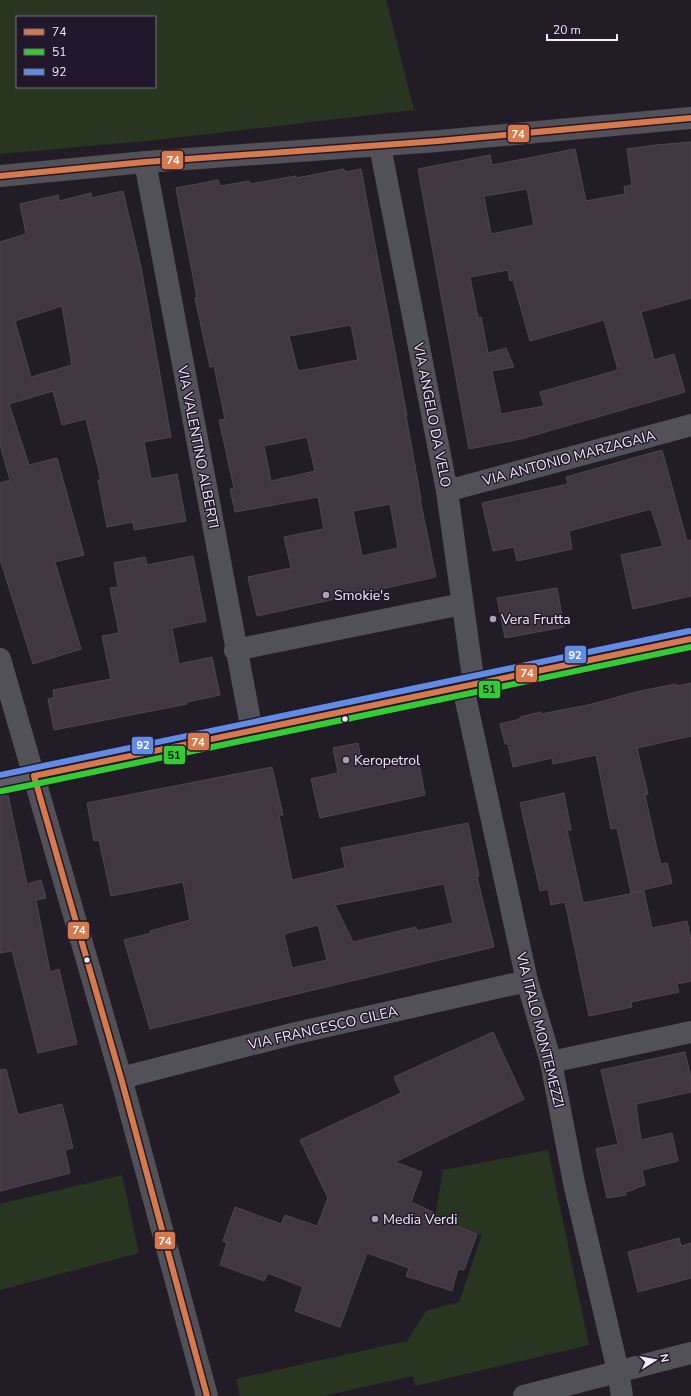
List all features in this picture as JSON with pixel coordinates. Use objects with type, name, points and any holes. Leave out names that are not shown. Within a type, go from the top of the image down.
[{"type":"main road","points":[[0,783],[691,639]]},
{"type":"street","points":[[0,176],[145,162],[380,146],[691,118]]},
{"type":"street","name":"VIA ANGELO DA VELO","points":[[380,146],[447,491],[462,604],[469,686]]},
{"type":"street","name":"VIA VALENTINO ALBERTI","points":[[145,162],[252,731]]},
{"type":"street","name":"VIA ANTONIO MARZAGAIA","points":[[447,491],[691,425]]},
{"type":"street","points":[[236,650],[462,604]]},
{"type":"street","points":[[0,660],[121,1078],[207,1396]]},
{"type":"street","name":"VIA ITALO MONTEMEZZI","points":[[469,686],[527,981],[551,1062],[574,1183],[618,1372],[622,1396]]},
{"type":"street","name":"VIA FRANCESCO CILEA","points":[[121,1078],[292,1034],[527,981]]},
{"type":"street","points":[[551,1062],[691,1032]]},
{"type":"street","points":[[524,1396],[691,1353]]},
{"type":"green space","points":[[0,0],[386,0],[414,110],[157,140],[0,154]]},
{"type":"green space","points":[[548,1150],[589,1345],[415,1386],[413,1376],[324,1396],[240,1396],[236,1379],[407,1341],[426,1311],[459,1302],[482,1235],[435,1219],[443,1170]]},
{"type":"green space","points":[[122,1175],[139,1253],[0,1290],[0,1204]]},
{"type":"building","points":[[691,142],[691,298],[641,312],[654,360],[674,354],[685,392],[521,439],[469,449],[418,169],[490,155],[492,165],[575,149],[586,201],[625,194],[624,187],[632,185],[627,149]],"holes":[[[527,189],[534,225],[491,234],[484,196]],[[508,270],[510,281],[513,280],[530,341],[604,320],[618,370],[540,392],[544,406],[501,414],[492,371],[514,367],[506,348],[488,353],[481,317],[478,318],[470,277]]]},
{"type":"building","points":[[344,169],[345,172],[361,169],[407,416],[420,499],[436,577],[257,616],[248,577],[291,568],[284,537],[324,529],[318,497],[235,512],[230,489],[234,488],[219,420],[225,419],[214,366],[210,367],[195,298],[197,298],[176,188],[218,180],[220,186],[249,181],[250,184],[296,176],[296,178]],"holes":[[[351,325],[358,360],[298,371],[289,336]],[[307,437],[315,471],[271,481],[264,446]],[[390,504],[398,548],[362,556],[353,511]]]},
{"type":"building","points":[[123,191],[141,267],[171,437],[144,442],[151,479],[177,474],[186,521],[134,530],[133,522],[107,527],[98,480],[101,480],[86,419],[62,425],[53,391],[9,404],[29,465],[57,458],[84,555],[55,562],[81,649],[33,664],[0,559],[0,483],[10,480],[0,445],[0,242],[26,234],[20,204],[58,195],[59,201],[91,193],[91,198]],"holes":[[[62,306],[72,365],[31,377],[15,321]]]},
{"type":"building","points":[[662,450],[687,541],[691,540],[691,596],[633,609],[621,555],[663,546],[651,509],[569,531],[572,549],[517,561],[514,547],[493,551],[482,503],[568,484],[566,477]]},
{"type":"building","points":[[193,556],[206,621],[172,628],[179,664],[212,657],[220,695],[187,702],[187,704],[54,730],[48,699],[54,698],[53,690],[111,679],[102,636],[119,633],[110,588],[118,587],[114,563],[145,557],[147,565]]},
{"type":"building","points":[[557,588],[564,627],[505,638],[497,598]]},
{"type":"building","points":[[691,683],[691,736],[637,748],[648,794],[645,795],[657,849],[661,864],[667,863],[672,883],[631,893],[617,828],[611,829],[596,755],[553,764],[552,758],[513,767],[508,744],[505,744],[500,724],[541,712],[541,714],[588,705],[640,691],[676,684],[676,686]]},
{"type":"building","points":[[358,743],[363,768],[418,757],[425,795],[320,818],[311,779],[338,773],[333,748]]},
{"type":"building","points":[[272,767],[283,815],[279,815],[292,880],[345,868],[341,848],[468,823],[479,876],[477,877],[494,947],[150,1029],[124,940],[190,920],[183,882],[111,896],[99,840],[94,841],[87,803]],"holes":[[[444,884],[453,923],[417,931],[416,927],[353,942],[335,905]],[[318,925],[327,960],[292,968],[284,934]]]},
{"type":"building","points":[[564,793],[571,830],[567,830],[583,903],[644,891],[652,928],[687,921],[691,940],[691,981],[677,984],[679,992],[631,1002],[632,1007],[589,1016],[565,902],[551,905],[548,889],[540,891],[520,803]]},
{"type":"building","points":[[8,795],[27,884],[41,880],[46,898],[36,900],[50,972],[59,969],[77,1044],[38,1053],[12,951],[0,953],[0,796]]},
{"type":"building","points":[[493,1032],[524,1099],[395,1162],[422,1172],[411,1202],[433,1212],[431,1216],[477,1234],[464,1270],[458,1269],[452,1291],[406,1276],[409,1268],[367,1253],[340,1327],[295,1311],[303,1287],[268,1273],[264,1281],[220,1265],[227,1243],[223,1241],[235,1207],[281,1224],[285,1215],[317,1226],[328,1198],[300,1140],[401,1093],[394,1077]]},
{"type":"building","points":[[685,1052],[691,1078],[691,1092],[636,1104],[641,1140],[672,1133],[678,1161],[642,1170],[645,1185],[625,1192],[626,1195],[607,1198],[596,1149],[618,1144],[601,1070]]},
{"type":"building","points":[[6,1069],[18,1115],[62,1104],[73,1148],[65,1150],[70,1173],[0,1191],[0,1070]]},
{"type":"building","points":[[679,1238],[681,1246],[691,1243],[691,1278],[638,1292],[628,1252]]},
{"type":"transit line","name":"74","points":[[0,176],[145,162],[438,141],[691,118]]},
{"type":"transit line","name":"92","points":[[0,775],[689,631]]},
{"type":"transit line","name":"74","points":[[34,776],[691,639]]},
{"type":"transit line","name":"51","points":[[2,791],[691,647]]},
{"type":"transit line","name":"74","points":[[34,776],[121,1078],[207,1396]]},
{"type":"place","name":"Smokie's","points":[[326,595]]},
{"type":"place","name":"Vera Frutta","points":[[493,619]]},
{"type":"place","name":"Keropetrol","points":[[346,760]]},
{"type":"place","name":"Media Verdi","points":[[375,1219]]}]
